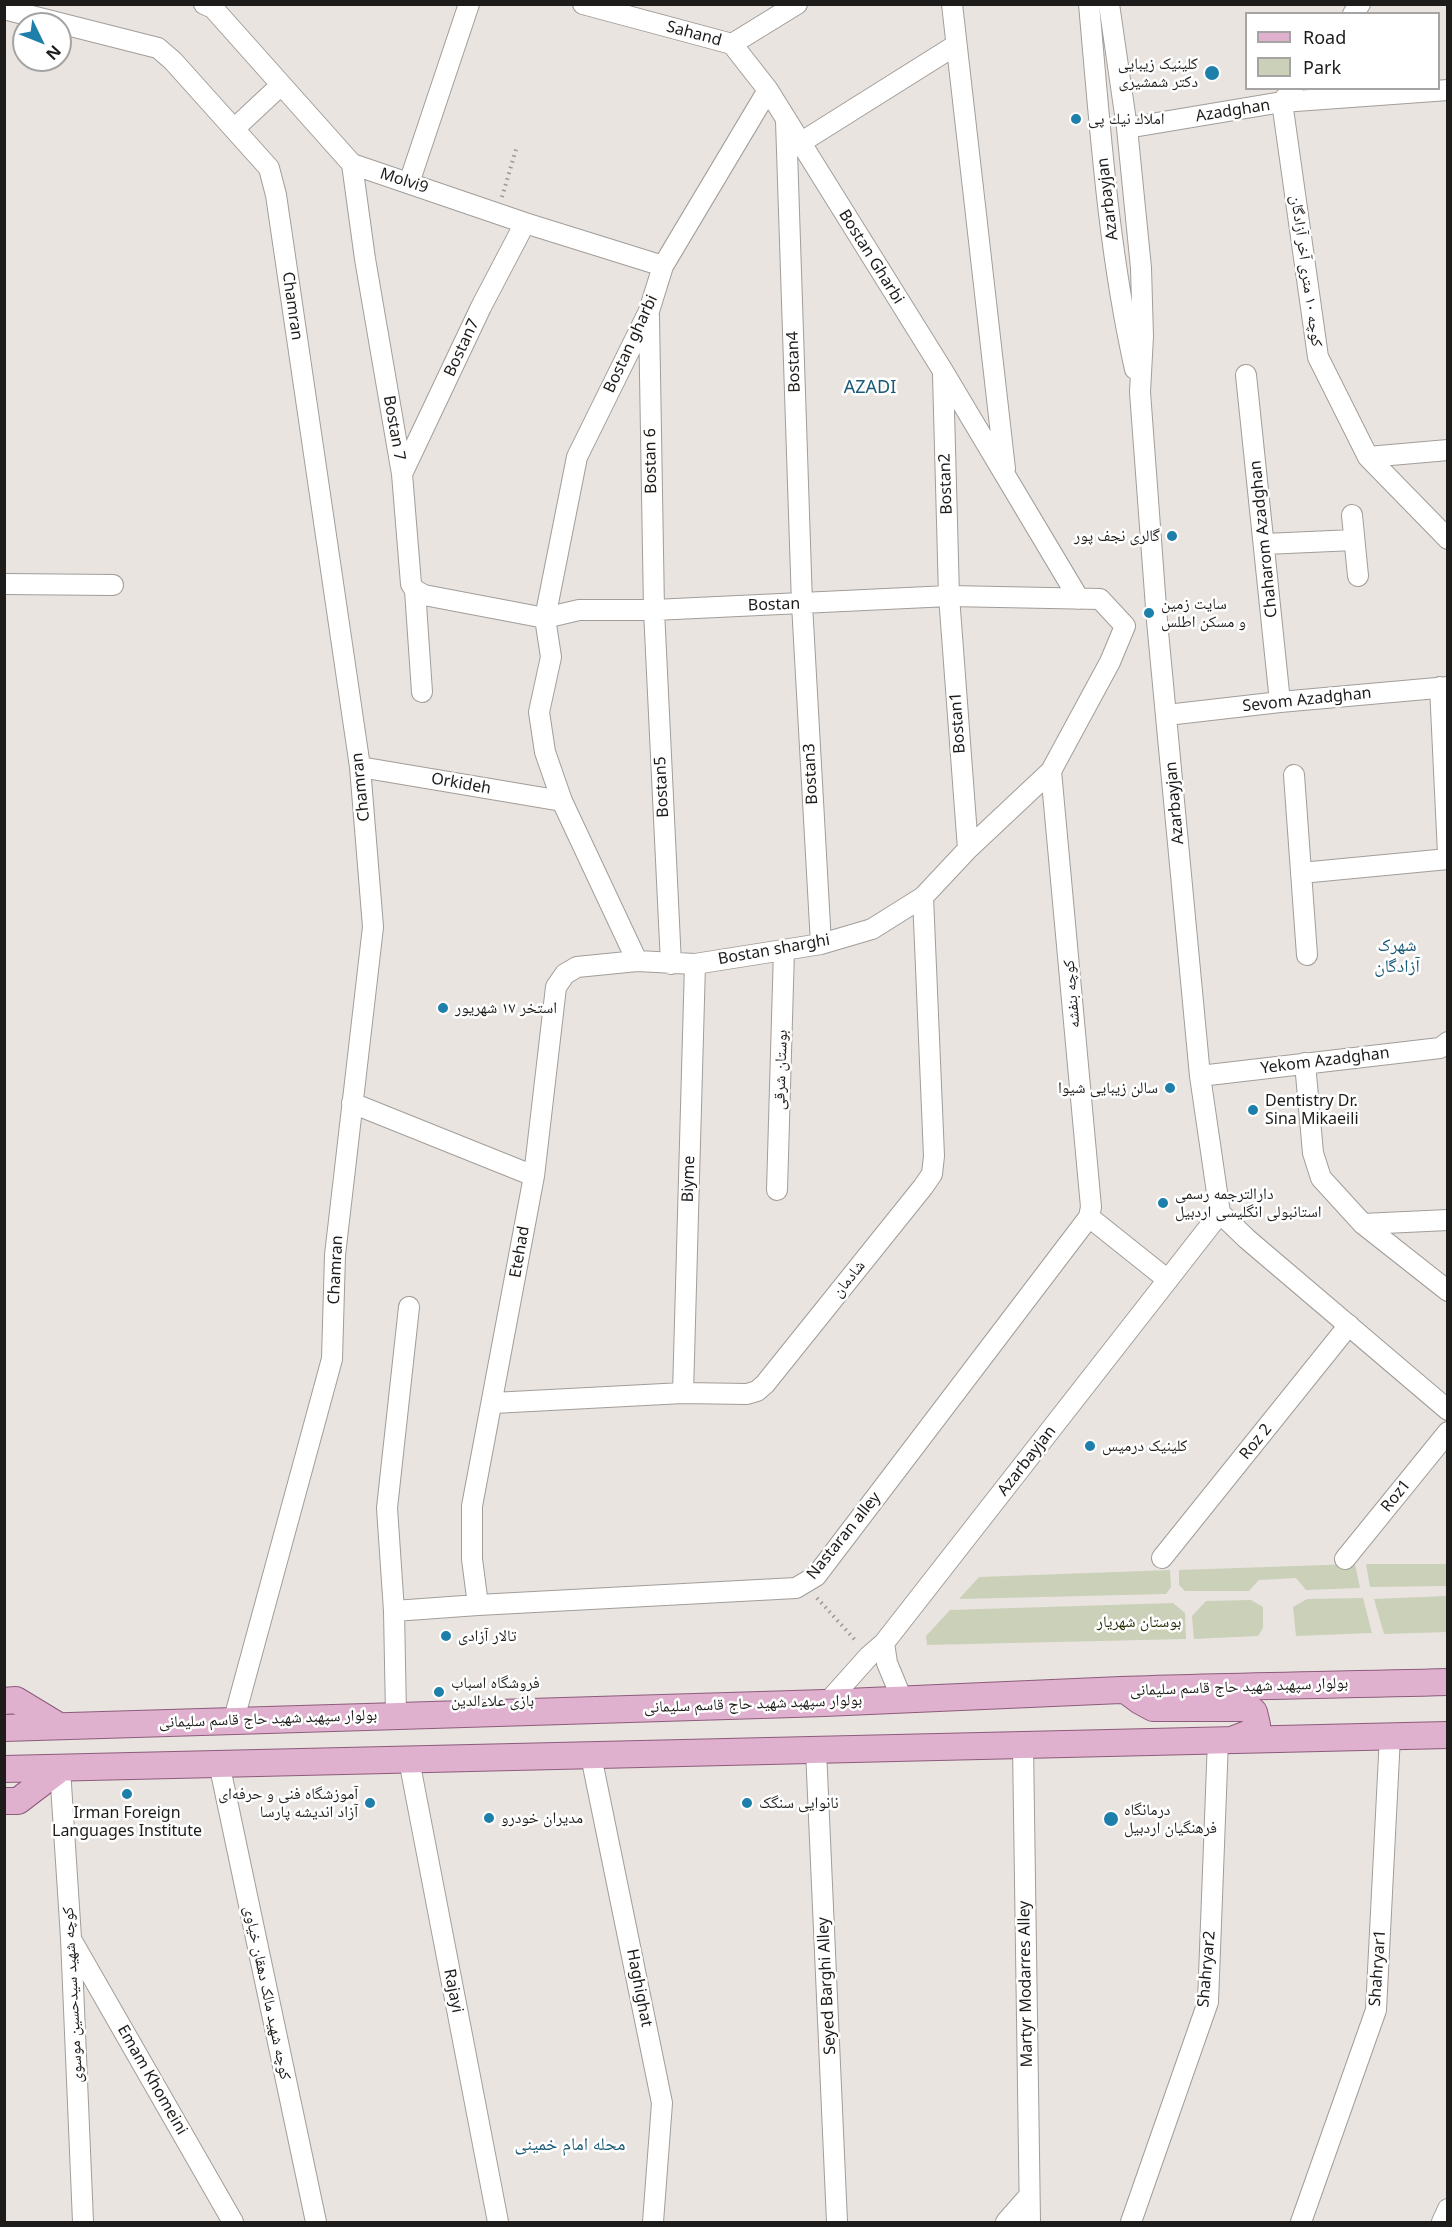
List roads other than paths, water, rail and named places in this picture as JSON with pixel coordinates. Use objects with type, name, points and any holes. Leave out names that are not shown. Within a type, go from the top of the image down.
[{"type":"main road","name":"بولوار سپهبد شهید حاج قاسم سلیمانی","points":[[4,1728],[827,1702],[1125,1690],[1448,1682]]},
{"type":"main road","points":[[1125,1690],[1153,1708],[1249,1708],[1254,1712],[1257,1725],[1252,1731],[1226,1740]]},
{"type":"main road","points":[[4,1701],[16,1700],[59,1726]]},
{"type":"main road","points":[[4,1769],[1448,1735]]},
{"type":"main road","points":[[4,1801],[18,1801],[60,1769]]},
{"type":"street","name":"Molvi9","points":[[204,4],[213,8],[352,164],[525,223],[663,266]]},
{"type":"street","points":[[408,183],[469,4]]},
{"type":"street","name":"Sahand","points":[[583,4],[732,44],[797,4]]},
{"type":"street","name":"Bostan Gharbi","points":[[952,4],[1006,475]]},
{"type":"street","name":"Azarbayjan","points":[[1089,4],[1106,188],[1116,267],[1122,311],[1140,392]]},
{"type":"street","name":"Azarbayjan","points":[[827,1702],[884,1643],[1220,1213],[1200,1076],[1157,621],[1140,392],[1143,336],[1141,268],[1126,128],[1109,4]]},
{"type":"street","name":"Chamran","points":[[4,9],[158,48],[174,61],[268,168],[276,195],[360,768],[373,927],[335,1255],[332,1359],[234,1719]]},
{"type":"street","name":"Bostan Gharbi","points":[[732,44],[768,90],[1006,475],[1079,599]]},
{"type":"street","points":[[800,143],[956,45]]},
{"type":"street","points":[[234,129],[281,85]]},
{"type":"street","name":"Bostan gharbi","points":[[544,618],[577,457],[649,311],[663,266],[768,90]]},
{"type":"street","name":"Azadghan","points":[[1126,128],[1288,95],[1448,90]]},
{"type":"street","name":"کوچه ۱۰ متری آخر آزادگان","points":[[1288,95],[1318,357],[1368,457],[1448,539]]},
{"type":"street","name":"Bostan4","points":[[786,121],[802,604]]},
{"type":"street","name":"Bostan 7","points":[[352,164],[365,259],[402,474],[411,584],[415,591],[422,692]]},
{"type":"street","name":"Bostan7","points":[[402,474],[525,223]]},
{"type":"street","name":"Bostan 6","points":[[649,311],[654,610]]},
{"type":"street","name":"Bostan2","points":[[942,371],[949,596]]},
{"type":"street","name":"Chaharom Azadghan","points":[[1246,375],[1280,702]]},
{"type":"street","points":[[1368,457],[1448,450]]},
{"type":"street","points":[[1352,515],[1358,576]]},
{"type":"street","points":[[1265,544],[1354,540]]},
{"type":"street","points":[[4,584],[113,585]]},
{"type":"street","name":"Bostan","points":[[415,591],[424,595],[544,618],[579,610],[654,610],[949,596],[1100,599],[1125,626]]},
{"type":"street","name":"Bostan1","points":[[949,596],[968,849]]},
{"type":"street","name":"Bostan3","points":[[802,604],[821,944]]},
{"type":"street","name":"Bostan5","points":[[654,610],[671,964]]},
{"type":"street","points":[[544,618],[551,657],[539,712],[545,752],[562,801],[637,961]]},
{"type":"street","points":[[1125,626],[1157,621]]},
{"type":"street","name":"Bostan sharghi","points":[[637,961],[695,964],[821,944],[872,929],[923,897],[968,849],[1051,771],[1110,662],[1125,626]]},
{"type":"street","points":[[1444,687],[1448,854]]},
{"type":"street","name":"Sevom Azadghan","points":[[1167,715],[1444,687]]},
{"type":"street","name":"Orkideh","points":[[360,768],[562,801]]},
{"type":"street","name":"کوچه بنفشه","points":[[1051,771],[1091,1207],[1089,1217]]},
{"type":"street","points":[[1294,775],[1307,955]]},
{"type":"street","points":[[1301,873],[1448,859]]},
{"type":"street","name":"شادمان","points":[[493,1403],[683,1393],[747,1394],[757,1391],[932,1174],[934,1156],[923,897]]},
{"type":"street","name":"بوستان شرقی","points":[[777,1190],[784,950]]},
{"type":"street","name":"Etehad","points":[[478,1605],[471,1559],[472,1506],[534,1176],[556,987],[565,974],[577,967],[637,961]]},
{"type":"street","name":"Biyme","points":[[683,1393],[695,964]]},
{"type":"street","name":"Yekom Azadghan","points":[[1200,1076],[1440,1048],[1448,1042]]},
{"type":"street","points":[[1305,1063],[1313,1153],[1321,1178],[1363,1224],[1448,1291]]},
{"type":"street","points":[[352,1103],[534,1176]]},
{"type":"street","points":[[1220,1213],[1247,1239],[1448,1410]]},
{"type":"street","points":[[1089,1217],[1168,1280]]},
{"type":"street","name":"Nastaran alley","points":[[394,1611],[796,1588],[805,1584],[816,1576],[1089,1217]]},
{"type":"street","points":[[1363,1224],[1448,1220]]},
{"type":"street","points":[[396,1715],[394,1611],[387,1508],[409,1307]]},
{"type":"street","name":"Roz 2","points":[[1162,1558],[1349,1325]]},
{"type":"street","name":"Roz1","points":[[1345,1559],[1448,1432]]},
{"type":"street","points":[[884,1643],[887,1663],[902,1699]]},
{"type":"street","name":"Shahryar1","points":[[1301,2223],[1376,2010],[1390,1736]]},
{"type":"street","name":"Shahryar2","points":[[1131,2223],[1208,2002],[1226,1740]]},
{"type":"street","name":"Martyr Modarres Alley","points":[[1023,1745],[1030,2223]]},
{"type":"street","name":"Seyed Barghi Alley","points":[[816,1750],[837,2223]]},
{"type":"street","name":"Haghighat","points":[[591,1756],[662,2103],[653,2223]]},
{"type":"street","name":"Rajayi","points":[[409,1760],[498,2223]]},
{"type":"street","name":"کوچه شهید مالک دهقان‌ خیاوی","points":[[219,1764],[316,2223]]},
{"type":"street","name":"کوچه شهید سیدحسین موسوی","points":[[60,1769],[71,1938],[83,2223]]},
{"type":"street","name":"Emam Khomeini","points":[[71,1938],[233,2223]]},
{"type":"street","points":[[1006,2223],[1028,2198]]},
{"type":"street","points":[[1442,2223],[1448,2209]]},
{"type":"place","name":"کلینیک زیبایی دکتر شمشیری","points":[[1212,73]]},
{"type":"place","name":"املاك نيك پى","points":[[1076,119]]},
{"type":"place","name":"گالری نجف پور","points":[[1172,536]]},
{"type":"place","name":"سایت زمین و مسکن اطلس","points":[[1149,613]]},
{"type":"place","name":"استخر ١٧ شهریور","points":[[443,1008]]},
{"type":"place","name":"سالن زیبایی شیوا","points":[[1170,1088]]},
{"type":"place","name":"Dentistry Dr. Sina Mikaeili","points":[[1253,1110]]},
{"type":"place","name":"دارالترجمه رسمی استانبولی انگلیسی اردبیل","points":[[1163,1203]]},
{"type":"place","name":"کلینیک درمیس","points":[[1090,1446]]},
{"type":"place","name":"تالار آزادی","points":[[446,1636]]},
{"type":"place","name":"فروشگاه اسباب بازی علاءالدین","points":[[439,1692]]},
{"type":"place","name":"Irman Foreign Languages Institute","points":[[127,1794]]},
{"type":"place","name":"آموزشگاه فنی و حرفه‌ای آزاد اندیشه پارسا","points":[[370,1803]]},
{"type":"place","name":"نانوایی سنگک","points":[[747,1803]]},
{"type":"place","name":"مدیران خودرو","points":[[489,1818]]},
{"type":"place","name":"درمانگاه فرهنگیان اردبیل","points":[[1111,1819]]},
{"type":"district","name":"AZADI","points":[[870,388]]},
{"type":"district","name":"شهرک آزادگان","points":[[1397,956]]},
{"type":"district","name":"محله امام خمینی","points":[[570,2145]]},
{"type":"park label","name":"بوستان شهریار","points":[[1139,1622]]}]
